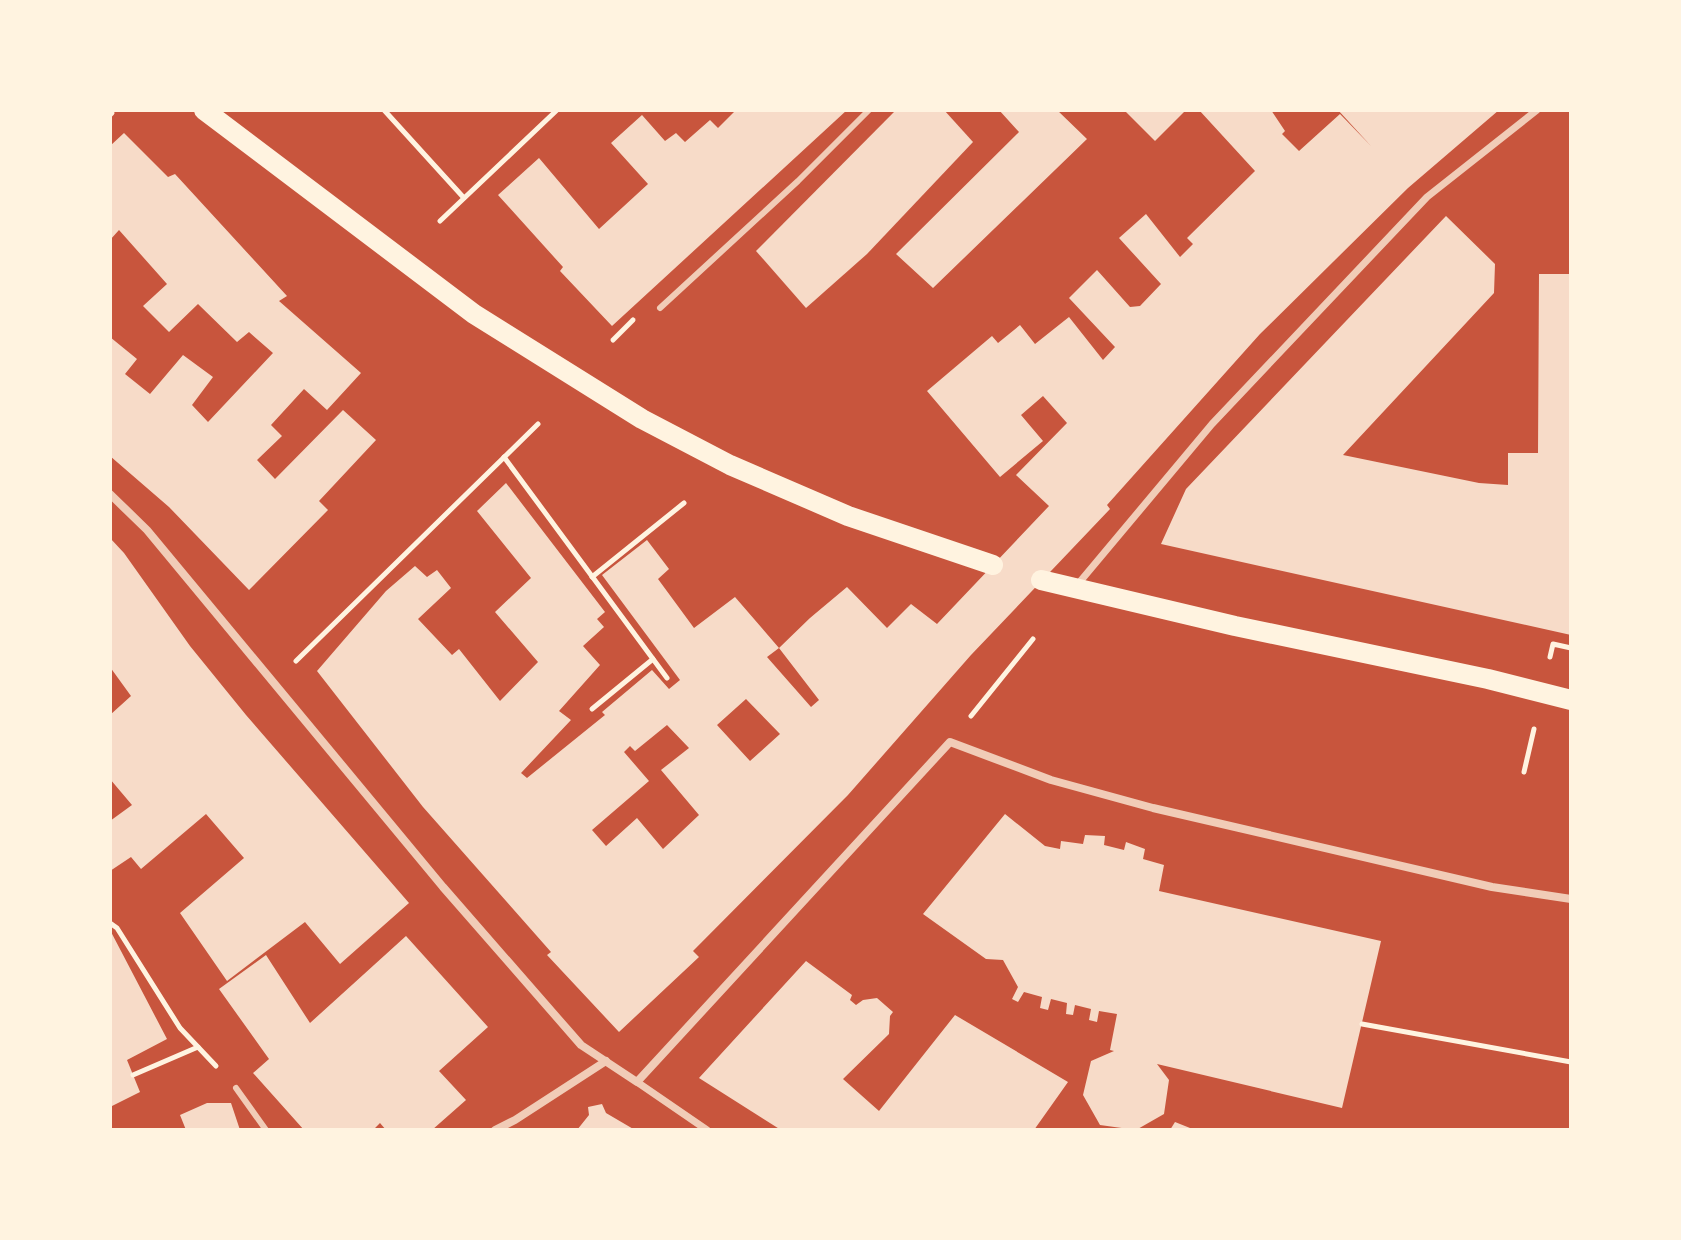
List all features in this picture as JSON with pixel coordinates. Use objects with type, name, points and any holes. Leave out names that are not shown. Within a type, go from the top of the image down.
[{"type":"main road","points":[[204,110],[474,314],[642,419],[730,465],[848,516],[993,565]]},
{"type":"main road","points":[[1041,580],[1571,700]]},
{"type":"street","points":[[1075,588],[1212,424],[1427,197],[1537,110]]},
{"type":"street","points":[[110,494],[147,530],[443,887],[581,1045],[707,1130]]},
{"type":"street","points":[[637,1082],[950,742],[1051,780],[1153,808],[1492,887],[1571,899]]},
{"type":"street","points":[[495,1130],[606,1061]]},
{"type":"lane","points":[[660,308],[798,181],[869,110]]},
{"type":"lane","points":[[236,1088],[266,1130]]},
{"type":"path","points":[[384,110],[464,198]]},
{"type":"path","points":[[440,221],[557,110]]},
{"type":"path","points":[[613,340],[630,321]]},
{"type":"path","points":[[275,682],[538,424]]},
{"type":"path","points":[[504,457],[667,678]]},
{"type":"path","points":[[592,577],[684,503]]},
{"type":"path","points":[[950,742],[1033,639]]},
{"type":"path","points":[[592,709],[653,659]]},
{"type":"path","points":[[110,923],[117,928],[180,1028],[219,1069]]},
{"type":"path","points":[[1362,1024],[1571,1062]]},
{"type":"path","points":[[133,1075],[198,1047]]},
{"type":"building","points":[[736,110],[847,110],[612,326],[560,271],[563,267],[498,195],[539,158],[599,229],[648,184],[611,143],[642,115],[665,141],[676,133],[685,142],[710,120],[718,128]]},
{"type":"building","points":[[896,110],[944,110],[973,142],[867,254],[806,308],[756,251]]},
{"type":"building","points":[[999,110],[1057,110],[1087,139],[933,288],[896,254],[1019,132]]},
{"type":"building","points":[[1124,110],[1186,110],[1155,141]]},
{"type":"building","points":[[1199,110],[1271,110],[1285,131],[1282,134],[1299,151],[1340,114],[1371,146],[1338,110],[1499,110],[1408,188],[1260,334],[1107,505],[1110,509],[971,655],[848,795],[693,951],[699,957],[619,1032],[547,955],[551,952],[423,807],[317,671],[386,591],[415,566],[427,577],[437,570],[451,588],[418,619],[452,655],[459,649],[500,701],[538,662],[495,612],[531,578],[477,511],[506,483],[605,612],[597,619],[604,627],[583,646],[600,665],[559,711],[571,720],[521,773],[527,778],[605,715],[602,712],[652,670],[669,689],[680,680],[602,575],[647,540],[669,569],[658,579],[694,628],[735,597],[779,648],[847,587],[887,628],[911,604],[937,624],[1049,506],[1016,475],[1067,423],[1043,396],[1021,415],[1043,441],[1000,477],[927,391],[992,336],[998,343],[1020,325],[1035,344],[1069,317],[1103,360],[1115,347],[1069,298],[1097,270],[1130,307],[1140,306],[1161,284],[1119,238],[1146,214],[1180,257],[1193,244],[1187,238],[1255,171]],"holes":[[[779,648],[819,700],[811,707],[767,657]],[[746,699],[780,734],[750,761],[717,725]],[[667,725],[689,748],[661,770],[699,815],[663,849],[637,818],[606,846],[592,830],[649,781],[624,752],[630,746],[635,751]]]},
{"type":"building","points":[[124,133],[168,177],[175,174],[287,296],[279,301],[361,373],[327,410],[304,389],[271,425],[282,436],[257,460],[275,479],[343,410],[376,440],[319,501],[328,510],[249,590],[169,507],[110,456],[110,337],[137,359],[125,374],[150,394],[183,355],[213,377],[192,405],[208,422],[273,353],[249,332],[237,342],[198,304],[169,332],[143,306],[167,284],[119,230],[110,240],[110,146]]},
{"type":"building","points":[[1446,216],[1495,264],[1494,293],[1343,455],[1479,483],[1508,485],[1508,453],[1538,453],[1539,274],[1571,274],[1571,635],[1161,544],[1186,489]]},
{"type":"building","points":[[110,538],[246,715],[409,903],[340,964],[305,922],[227,981],[180,913],[244,858],[206,814],[141,869],[131,857],[110,871],[110,821],[132,805],[110,779],[110,715],[131,696],[110,667]]},
{"type":"building","points":[[1005,814],[1045,846],[1060,849],[1061,841],[1083,844],[1085,835],[1105,836],[1104,845],[1124,850],[1126,842],[1145,849],[1143,859],[1164,865],[1159,891],[1381,941],[1342,1108],[1157,1064],[1169,1080],[1164,1114],[1136,1130],[1100,1125],[1083,1095],[1091,1061],[1114,1051],[1110,1050],[1117,1014],[1099,1011],[1097,1022],[1089,1020],[1091,1009],[1075,1005],[1073,1015],[1066,1014],[1067,1003],[1051,999],[1048,1010],[1040,1008],[1042,997],[1024,992],[1018,1002],[1012,999],[1018,987],[1003,960],[986,959],[923,914]]},
{"type":"building","points":[[110,930],[167,1039],[127,1060],[140,1092],[110,1107]]},
{"type":"building","points":[[406,936],[488,1027],[439,1071],[466,1100],[432,1130],[386,1130],[380,1123],[373,1130],[304,1130],[253,1073],[269,1059],[219,989],[266,955],[310,1023]]},
{"type":"building","points":[[806,961],[852,995],[850,1000],[856,1005],[863,1000],[877,998],[893,1012],[889,1034],[843,1079],[879,1111],[955,1015],[1068,1082],[1034,1130],[781,1130],[699,1078]]},
{"type":"building","points":[[207,1103],[231,1103],[240,1130],[186,1130],[180,1115]]},
{"type":"building","points":[[602,1104],[606,1113],[635,1130],[577,1130],[589,1115],[588,1107]]},
{"type":"building","points":[[1175,1122],[1195,1130],[1170,1130]]}]
